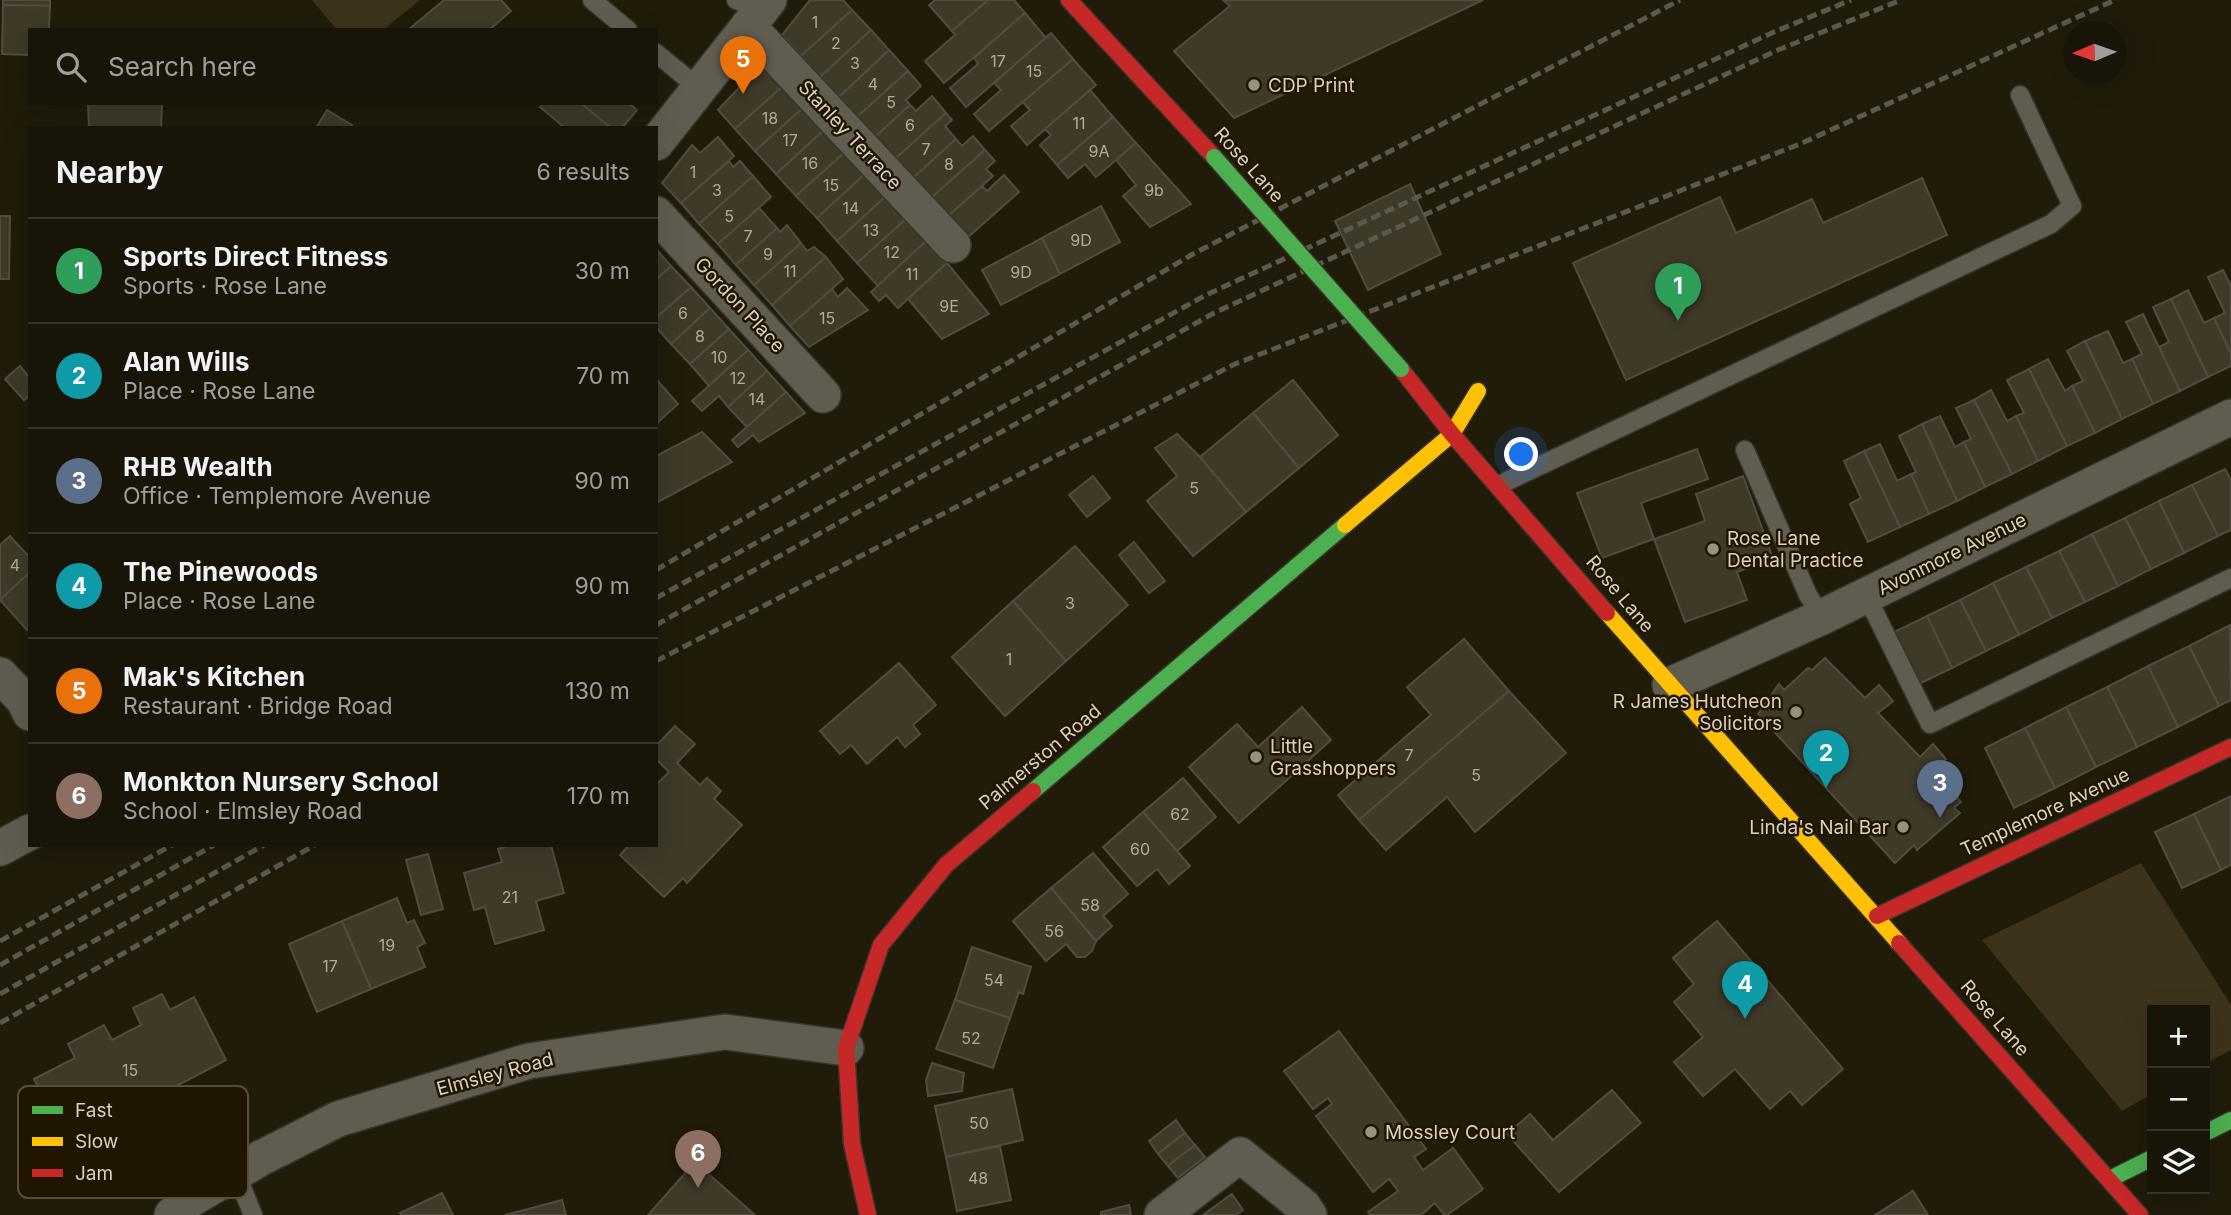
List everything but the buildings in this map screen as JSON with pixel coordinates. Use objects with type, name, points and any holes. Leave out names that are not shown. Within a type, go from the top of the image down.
[{"type":"street","name":"Rose Lane","points":[[1069,0],[1214,157],[1401,369],[1452,434],[1670,685],[2140,1215]]},
{"type":"street","points":[[658,140],[699,89],[754,9]]},
{"type":"street","name":"Stanley Terrace","points":[[754,9],[953,245]]},
{"type":"street","name":"Gordon Place","points":[[658,216],[823,395]]},
{"type":"street","name":"Palmerston Road","points":[[869,1215],[852,1144],[846,1048],[881,945],[946,865],[1452,434],[1478,391]]},
{"type":"street","name":"Avonmore Avenue","points":[[1670,685],[1822,617],[2231,417]]},
{"type":"street","points":[[0,675],[28,700]]},
{"type":"street","name":"Templemore Avenue","points":[[1877,916],[2231,747]]},
{"type":"street","points":[[0,848],[28,833]]},
{"type":"street","name":"Elmsley Road","points":[[248,1166],[338,1119],[529,1061],[725,1032],[846,1048]]},
{"type":"street","points":[[2209,1131],[2231,1120]]},
{"type":"street","points":[[1162,1215],[1240,1155],[1303,1206],[1309,1215]]},
{"type":"street","points":[[2110,1179],[2147,1160]]},
{"type":"street","name":"Elmsley Road","points":[[172,1215],[193,1198]]},
{"type":"lane","points":[[592,0],[626,28]]},
{"type":"lane","points":[[658,55],[699,89]]},
{"type":"lane","points":[[1499,485],[2051,224],[2072,206],[2020,96]]},
{"type":"lane","points":[[1745,450],[1808,595],[1822,617]]},
{"type":"lane","points":[[1866,595],[1930,724],[2231,578]]},
{"type":"lane","points":[[246,1198],[253,1215]]},
{"type":"shaded area","points":[[312,0],[420,0],[385,28],[335,28]]},
{"type":"shaded area","points":[[2141,863],[2231,1005],[2231,1050],[2210,1061],[2210,1005],[2147,1005],[2147,1097],[2122,1111],[1982,940]]},
{"type":"railway","points":[[658,569],[1193,254],[1680,0]]},
{"type":"railway","points":[[658,597],[1206,295],[1774,32],[1851,0]]},
{"type":"railway","points":[[658,624],[1214,313],[1778,50],[1901,0]]},
{"type":"railway","points":[[658,660],[1235,364],[1800,144],[2115,0]]},
{"type":"railway","points":[[0,941],[168,847]]},
{"type":"railway","points":[[0,965],[210,847]]},
{"type":"railway","points":[[0,994],[260,847]]},
{"type":"railway","points":[[0,1023],[311,847]]},
{"type":"traffic: fast","points":[[1214,157],[1401,369]]},
{"type":"traffic: fast","points":[[1033,791],[1345,525]]},
{"type":"traffic: fast","points":[[2209,1131],[2231,1120]]},
{"type":"traffic: fast","points":[[2110,1179],[2147,1160]]},
{"type":"traffic: slow","points":[[1345,525],[1452,434],[1478,391]]},
{"type":"traffic: slow","points":[[1607,613],[1899,943]]},
{"type":"traffic: jam","points":[[1069,0],[1214,157]]},
{"type":"traffic: jam","points":[[1401,369],[1452,434],[1607,613]]},
{"type":"traffic: jam","points":[[1877,916],[2231,747]]},
{"type":"traffic: jam","points":[[868,1215],[852,1144],[846,1048],[881,945],[946,865],[1033,791]]},
{"type":"traffic: jam","points":[[1899,943],[2140,1215]]},
{"type":"place","name":"CDP Print","points":[[1254,85]]},
{"type":"place","name":"Mak's Kitchen","points":[[743,94]]},
{"type":"place","name":"Sports Direct Fitness","points":[[1678,321]]},
{"type":"place","name":"Rose Lane Dental Practice","points":[[1713,549]]},
{"type":"place","name":"R James Hutcheon Solicitors","points":[[1796,712]]},
{"type":"place","name":"Little Grasshoppers","points":[[1256,757]]},
{"type":"place","name":"Alan Wills","points":[[1826,788]]},
{"type":"place","name":"RHB Wealth","points":[[1940,818]]},
{"type":"place","name":"Linda's Nail Bar","points":[[1903,827]]},
{"type":"place","name":"The Pinewoods","points":[[1745,1019]]},
{"type":"place","name":"Mossley Court","points":[[1371,1132]]},
{"type":"place","name":"Monkton Nursery School","points":[[698,1188]]}]
